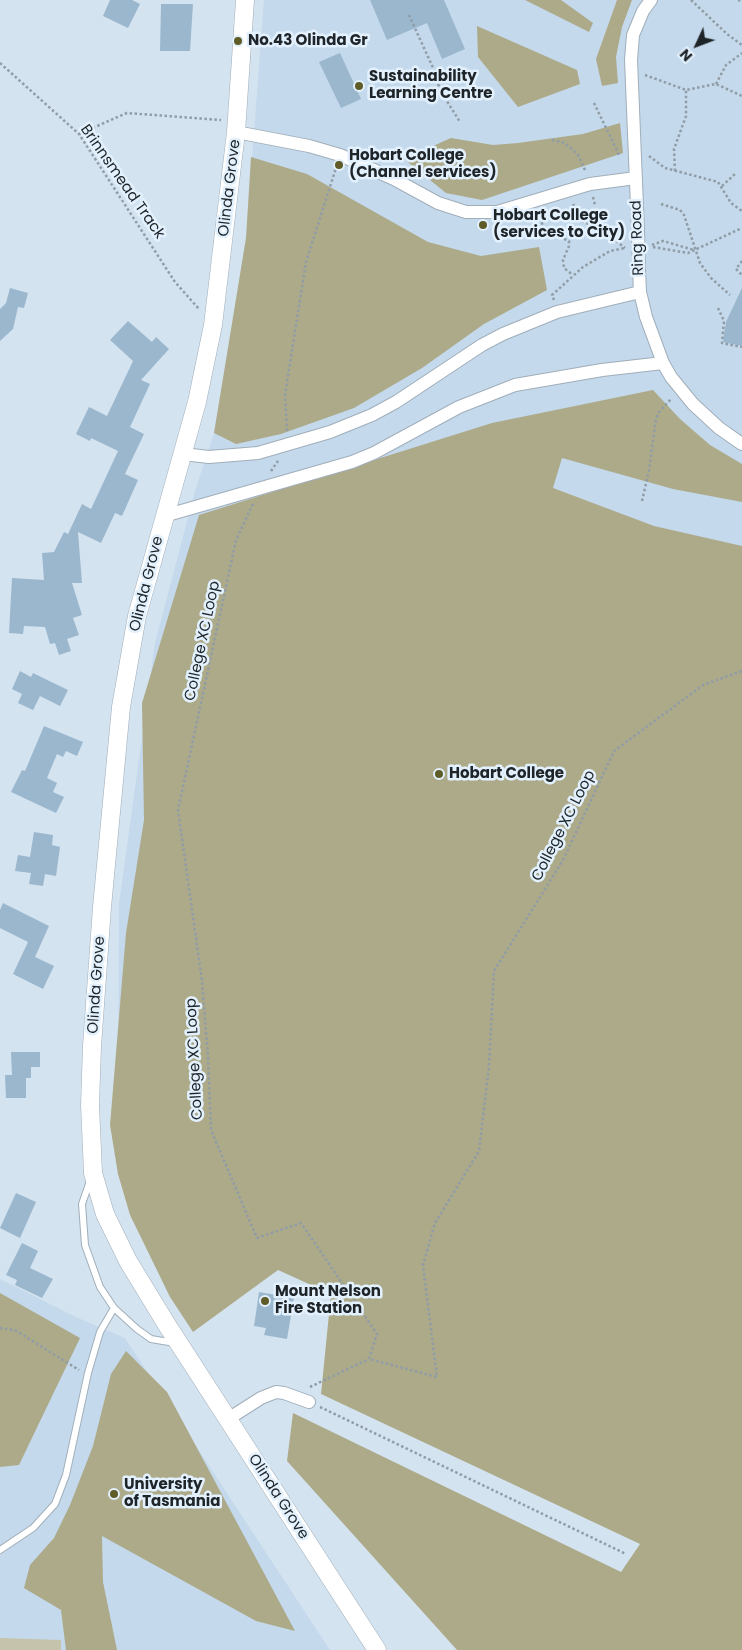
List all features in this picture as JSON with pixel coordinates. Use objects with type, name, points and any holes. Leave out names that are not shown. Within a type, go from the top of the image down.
[{"type":"main road","name":"Olinda Grove","points":[[245,0],[237,127],[213,325],[197,402],[137,616],[125,679],[116,755],[92,1046],[90,1104],[93,1173],[105,1214],[115,1237],[180,1344],[377,1650]]},
{"type":"street","name":"Ring Road","points":[[651,0],[643,11],[634,35],[632,70],[642,156],[636,178],[640,292],[653,340],[663,363],[681,391],[719,428],[742,444]]},
{"type":"street","points":[[237,127],[340,155],[394,178],[438,203],[466,212],[497,212],[590,184],[636,178]]},
{"type":"street","points":[[183,454],[227,457],[258,453],[330,432],[372,415],[396,402],[482,344],[557,312],[640,292]]},
{"type":"street","points":[[164,516],[262,486],[323,472],[359,459],[459,407],[515,385],[602,370],[663,363]]},
{"type":"street","points":[[228,1419],[269,1394],[284,1392],[309,1402]]},
{"type":"lane","name":"Olinda Grove","points":[[93,1173],[82,1204],[85,1245],[100,1287],[114,1308],[151,1338],[180,1344]]},
{"type":"lane","points":[[0,1550],[33,1528],[55,1504],[66,1475],[88,1373],[100,1332],[114,1308]]},
{"type":"path","points":[[691,0],[727,34],[742,44]]},
{"type":"path","points":[[738,0],[742,1]]},
{"type":"path","points":[[409,15],[434,70],[444,98],[460,122]]},
{"type":"path","points":[[716,84],[726,65],[742,53]]},
{"type":"path","name":"Brinnsmead Track","points":[[0,63],[79,134],[175,282],[213,325]]},
{"type":"path","points":[[632,70],[686,90],[716,84],[742,96]]},
{"type":"path","points":[[676,171],[674,149],[686,116],[686,90]]},
{"type":"path","points":[[594,103],[621,158],[642,156],[666,168],[718,182],[731,203],[742,211]]},
{"type":"path","points":[[79,134],[127,113],[237,127]]},
{"type":"path","points":[[552,140],[562,142],[578,155],[590,184],[595,205]]},
{"type":"path","points":[[288,445],[285,396],[306,262],[340,155]]},
{"type":"path","points":[[722,186],[734,174]]},
{"type":"path","points":[[570,190],[579,220],[601,229],[613,239]]},
{"type":"path","points":[[535,200],[545,231],[569,241],[569,246],[563,260],[564,268],[573,275]]},
{"type":"path","points":[[661,204],[675,207],[684,215],[695,251],[705,271],[730,295]]},
{"type":"path","points":[[657,246],[682,253],[695,251],[742,228]]},
{"type":"path","points":[[651,247],[656,242],[662,241],[695,251]]},
{"type":"path","points":[[557,312],[552,295],[573,275],[593,260],[610,251],[625,248]]},
{"type":"path","points":[[742,260],[736,267],[737,272],[742,275]]},
{"type":"path","points":[[718,308],[724,321],[722,344],[742,347]]},
{"type":"path","points":[[642,501],[649,470],[656,419],[664,405],[681,391]]},
{"type":"path","name":"College XC Loop","points":[[288,445],[262,486],[236,540],[178,810],[202,981],[211,1130],[257,1238],[301,1223],[377,1334],[369,1359],[437,1377],[423,1265],[435,1223],[479,1151],[489,1066],[494,971],[563,860],[614,751],[702,684],[742,671]]},
{"type":"path","points":[[0,1328],[15,1330],[75,1369],[88,1373]]},
{"type":"path","points":[[293,1395],[369,1359]]},
{"type":"path","points":[[309,1402],[626,1554]]},
{"type":"shaded area","name":"Hobart College","points":[[264,0],[742,0],[742,1509],[349,1257],[118,1125],[119,904],[155,643],[195,491],[214,433],[221,395],[246,238]]},
{"type":"shaded area","points":[[525,0],[561,0],[593,23],[589,32]]},
{"type":"shaded area","points":[[617,0],[632,0],[622,27],[616,57],[618,83],[602,86],[596,59]]},
{"type":"shaded area","points":[[477,26],[577,70],[580,84],[518,107],[478,57]]},
{"type":"shaded area","points":[[620,123],[623,153],[482,200],[446,193],[404,159],[451,138],[493,145],[518,143],[583,134]]},
{"type":"shaded area","points":[[251,157],[307,174],[428,242],[481,256],[539,247],[547,290],[484,324],[422,368],[354,408],[281,434],[236,444],[214,433],[246,238]]},
{"type":"shaded area","name":"Hobart College","points":[[653,390],[680,419],[710,445],[742,464],[742,502],[673,489],[562,458],[553,488],[654,526],[742,546],[742,1650],[457,1650],[287,1461],[293,1413],[621,1572],[640,1544],[321,1394],[331,1294],[278,1270],[193,1332],[170,1297],[130,1215],[118,1174],[110,1125],[126,933],[144,820],[142,703],[199,515],[492,423]]},
{"type":"shaded area","name":"University of Tasmania","points":[[0,1279],[78,1318],[125,1338],[330,1650],[0,1650]]},
{"type":"shaded area","points":[[0,1293],[80,1338],[19,1465],[0,1467]]},
{"type":"shaded area","points":[[126,1351],[167,1392],[295,1631],[256,1621],[102,1536],[103,1582],[117,1650],[66,1650],[61,1610],[24,1588],[30,1565],[54,1538],[70,1505],[93,1446],[111,1374]]},
{"type":"shaded area","points":[[0,1638],[61,1640],[61,1650],[0,1650]]},
{"type":"building","points":[[110,0],[132,0],[140,4],[128,28],[103,16]]},
{"type":"building","points":[[370,0],[444,0],[465,49],[442,59],[427,23],[387,40]]},
{"type":"building","points":[[161,4],[193,4],[190,51],[160,51]]},
{"type":"building","points":[[340,53],[361,99],[341,108],[319,62]]},
{"type":"building","points":[[10,288],[28,293],[24,308],[18,307],[13,329],[0,341],[0,309],[6,303]]},
{"type":"building","points":[[742,288],[742,346],[723,342],[726,322]]},
{"type":"building","points":[[128,321],[152,342],[156,337],[169,349],[141,380],[150,384],[130,427],[144,434],[125,474],[138,480],[122,516],[115,513],[101,543],[78,532],[82,583],[72,583],[82,615],[73,618],[79,635],[67,639],[71,651],[59,655],[55,643],[50,644],[45,627],[24,626],[23,634],[9,633],[12,578],[44,580],[42,553],[54,552],[64,532],[68,534],[82,504],[91,509],[118,451],[91,438],[90,441],[76,434],[89,407],[107,416],[133,361],[110,340]]},
{"type":"building","points":[[20,671],[31,677],[33,673],[68,690],[60,706],[40,696],[33,710],[18,703],[22,694],[12,689]]},
{"type":"building","points":[[44,726],[83,742],[77,756],[66,751],[63,757],[57,754],[47,778],[57,783],[53,792],[64,797],[56,813],[11,792],[22,770],[25,771]]},
{"type":"building","points":[[34,832],[53,835],[52,845],[60,847],[56,876],[45,874],[43,886],[29,884],[31,873],[15,871],[18,855],[30,857]]},
{"type":"building","points":[[3,903],[49,926],[35,957],[54,966],[43,989],[13,974],[28,942],[0,928],[0,910]]},
{"type":"building","points":[[11,1052],[40,1052],[40,1067],[31,1067],[31,1078],[26,1078],[26,1098],[6,1098],[5,1075],[12,1075]]},
{"type":"building","points":[[16,1193],[36,1202],[20,1238],[0,1228]]},
{"type":"building","points":[[22,1243],[38,1251],[30,1268],[53,1279],[42,1298],[15,1285],[17,1280],[6,1275]]},
{"type":"building","points":[[259,1292],[294,1298],[287,1339],[264,1335],[266,1328],[254,1326]]},
{"type":"place","name":"No.43 Olinda Gr","points":[[238,41]]},
{"type":"place","name":"Sustainability Learning Centre","points":[[359,86]]},
{"type":"place","name":"Hobart College (Channel services)","points":[[339,165]]},
{"type":"place","name":"Hobart College (services to City)","points":[[483,225]]},
{"type":"place","name":"Hobart College","points":[[439,774]]},
{"type":"place","name":"Mount Nelson Fire Station","points":[[265,1301]]},
{"type":"place","name":"University of Tasmania","points":[[114,1494]]}]
